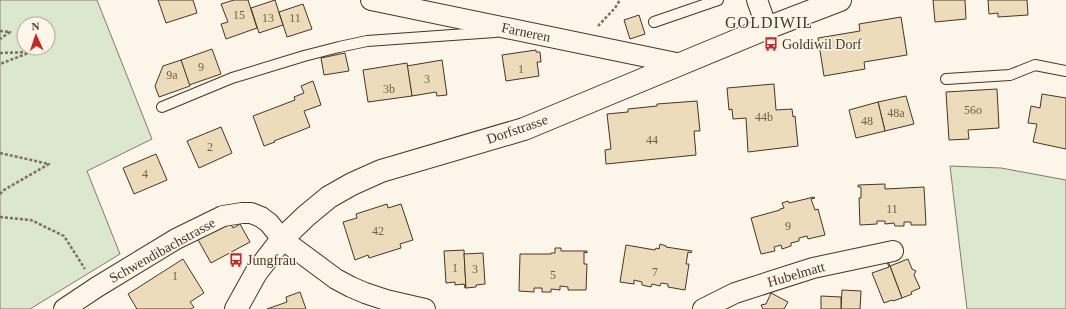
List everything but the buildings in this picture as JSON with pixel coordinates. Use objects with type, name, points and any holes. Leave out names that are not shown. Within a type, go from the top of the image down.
[{"type":"street","name":"Farneren","points":[[371,0],[681,64]]},
{"type":"street","points":[[757,0],[767,28]]},
{"type":"street","name":"Dorfstrasse","points":[[236,309],[256,273],[282,239],[329,197],[352,184],[381,172],[524,129],[767,28],[840,0]]},
{"type":"street","name":"Schwendibachstrasse","points":[[64,309],[97,287],[176,240],[224,216],[251,213],[261,217],[269,223],[282,239]]},
{"type":"street","points":[[282,239],[336,279],[351,287],[386,300],[425,309]]},
{"type":"street","name":"Hubelmatt","points":[[702,309],[734,292],[813,268],[893,251]]},
{"type":"lane","points":[[654,22],[718,0]]},
{"type":"lane","points":[[162,107],[232,78],[339,47],[367,41],[484,33],[513,29]]},
{"type":"lane","points":[[946,79],[1010,75],[1035,65],[1066,71]]},
{"type":"path","points":[[578,42],[593,31],[615,8],[620,0]]},
{"type":"path","points":[[0,31],[10,32],[0,39]]},
{"type":"path","points":[[0,53],[31,52],[0,64]]},
{"type":"path","points":[[0,153],[49,164],[4,190],[0,194]]},
{"type":"path","points":[[0,217],[31,220],[64,236],[97,287]]},
{"type":"green space","points":[[0,0],[97,0],[152,139],[87,171],[120,254],[30,309],[0,309]]},
{"type":"green space","points":[[950,166],[1001,168],[1066,180],[1066,309],[967,309]]},
{"type":"place","name":"Goldiwil Dorf","points":[[771,44]]},
{"type":"place","name":"Jungfrau","points":[[236,260]]},
{"type":"district","name":"GOLDIWIL","points":[[769,22]]}]
